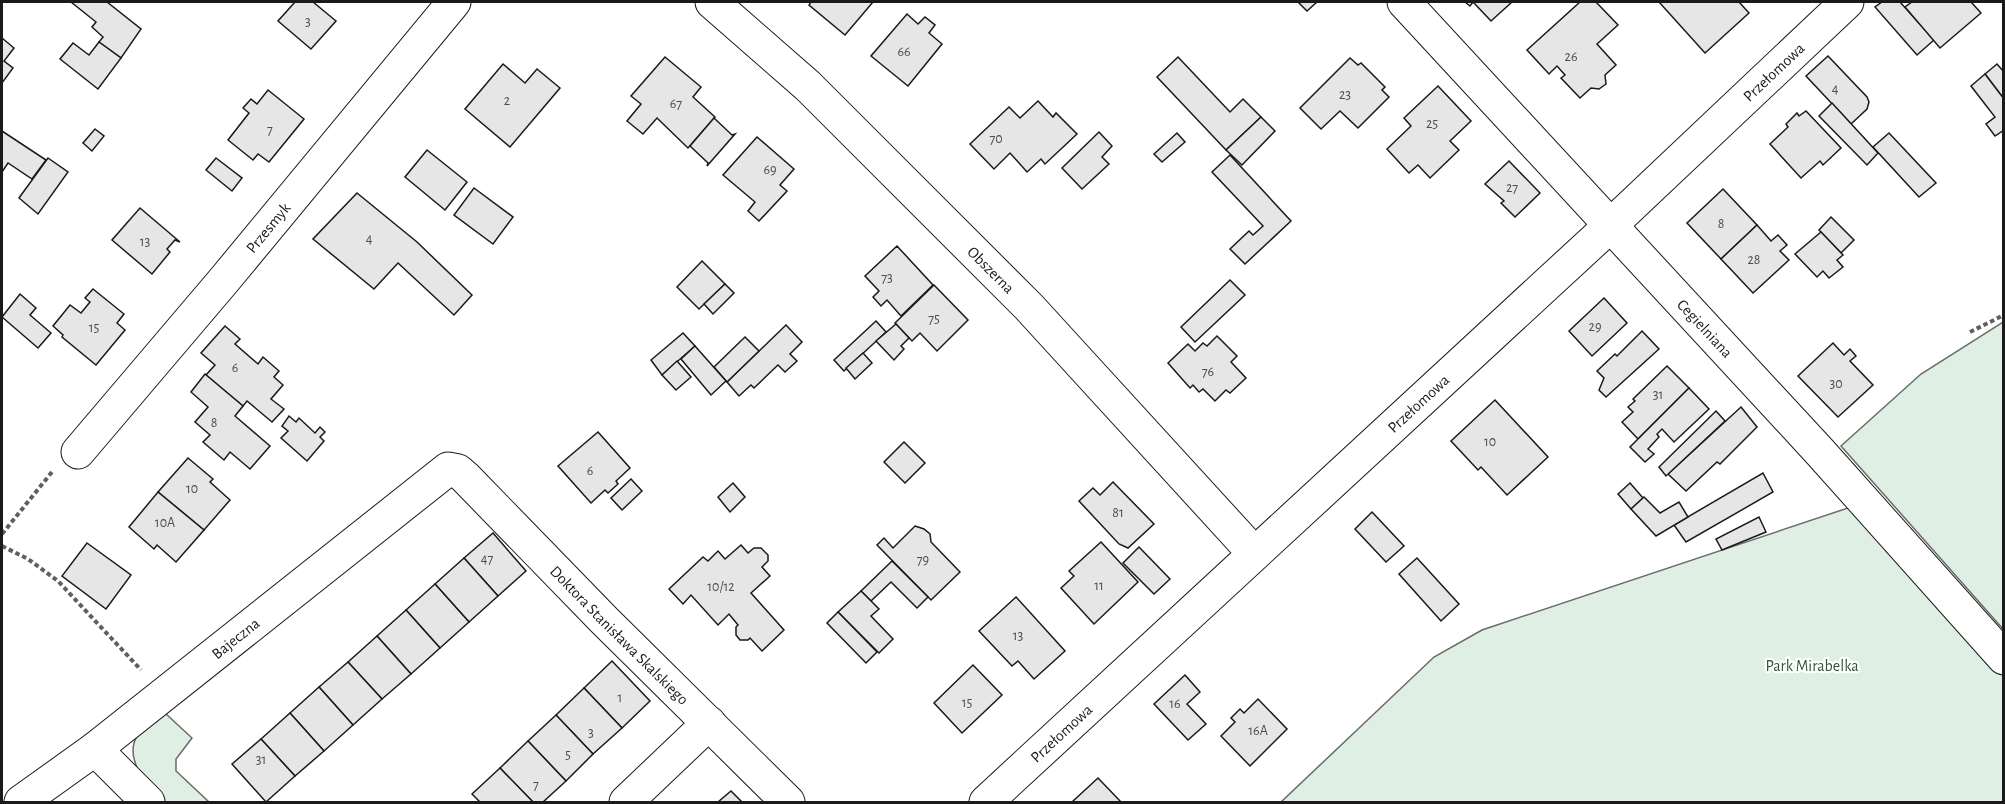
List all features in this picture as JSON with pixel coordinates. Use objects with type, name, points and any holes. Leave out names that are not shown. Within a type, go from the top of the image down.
[{"type":"street","name":"Przesmyk","points":[[78,452],[225,279],[454,2]]},
{"type":"street","name":"Obszerna","points":[[712,2],[808,86],[1029,307],[1254,553]]},
{"type":"street","name":"Cegielniana","points":[[1404,2],[1612,224],[2004,658]]},
{"type":"street","name":"Przełomowa","points":[[986,802],[1612,224],[1847,2]]},
{"type":"street","name":"Doktora Stanisława Skalskiego","points":[[448,469],[458,471],[465,477],[604,620],[788,802]]},
{"type":"street","name":"Bajeczna","points":[[21,802],[95,749],[448,469]]},
{"type":"street","points":[[626,802],[709,723]]},
{"type":"street","points":[[95,749],[148,802]]},
{"type":"path","points":[[1970,332],[2004,315]]},
{"type":"path","points":[[2,534],[69,452],[78,452]]},
{"type":"path","points":[[2,546],[28,559],[57,581],[163,695]]},
{"type":"green space","points":[[2003,322],[2003,629],[1841,446],[1921,374]]},
{"type":"green space","name":"Park Mirabelka","points":[[1854,506],[2003,675],[2003,802],[1281,802],[1434,657],[1482,630]]},
{"type":"green space","points":[[165,713],[192,738],[176,759],[176,771],[209,802],[163,802],[137,768],[133,752],[136,739],[147,726]]},
{"type":"building","points":[[71,2],[107,2],[141,29],[121,58],[99,42],[103,37],[92,27],[96,22]]},
{"type":"building","points":[[295,2],[313,2],[336,21],[311,49],[278,21]]},
{"type":"building","points":[[811,2],[873,2],[845,35],[809,5]]},
{"type":"building","points":[[1298,2],[1317,2],[1307,11]]},
{"type":"building","points":[[1473,2],[1512,2],[1491,21]]},
{"type":"building","points":[[1580,2],[1596,2],[1618,25],[1597,44],[1616,65],[1605,75],[1606,84],[1599,89],[1591,88],[1580,98],[1561,78],[1565,75],[1557,66],[1549,74],[1527,50]]},
{"type":"building","points":[[1659,2],[1739,2],[1749,13],[1705,53]]},
{"type":"building","points":[[1882,2],[1900,2],[1934,40],[1917,55],[1875,7]]},
{"type":"building","points":[[1912,2],[1971,2],[1981,13],[1940,48],[1905,7]]},
{"type":"building","points":[[907,14],[918,24],[925,17],[935,25],[929,33],[942,44],[908,86],[871,56]]},
{"type":"building","points":[[2,38],[14,48],[4,61],[13,68],[2,83]]},
{"type":"building","points":[[99,42],[121,58],[98,89],[60,59],[73,43],[89,55]]},
{"type":"building","points":[[1828,56],[1867,97],[1869,102],[1867,109],[1851,124],[1806,76]]},
{"type":"building","points":[[665,57],[701,87],[693,97],[715,117],[688,148],[657,118],[643,134],[627,121],[641,104],[631,96]]},
{"type":"building","points":[[1178,57],[1230,112],[1243,99],[1261,117],[1226,150],[1157,77]]},
{"type":"building","points":[[1350,58],[1358,65],[1361,63],[1385,87],[1382,90],[1389,97],[1358,128],[1340,111],[1321,129],[1300,108]]},
{"type":"building","points":[[503,64],[525,83],[537,69],[560,88],[510,147],[465,109]]},
{"type":"building","points":[[1997,64],[2004,72],[2004,99],[1985,74]]},
{"type":"building","points":[[1985,74],[2004,99],[2004,130],[1995,136],[1986,124],[1995,117],[1971,86]]},
{"type":"building","points":[[1438,86],[1471,121],[1450,141],[1459,150],[1430,178],[1418,165],[1409,173],[1387,149],[1411,126],[1404,118]]},
{"type":"building","points":[[268,90],[304,119],[269,162],[258,154],[253,160],[228,140],[249,113],[243,108],[251,99],[257,104]]},
{"type":"building","points":[[1038,101],[1053,117],[1056,113],[1077,134],[1045,164],[1041,159],[1027,172],[1010,153],[994,169],[970,144],[1009,107],[1020,118]]},
{"type":"building","points":[[1832,103],[1878,153],[1867,165],[1819,116]]},
{"type":"building","points":[[1806,111],[1841,148],[1823,165],[1820,161],[1801,178],[1770,144],[1788,127],[1786,124],[1797,113],[1799,116]]},
{"type":"building","points":[[1261,117],[1275,131],[1242,165],[1226,150]]},
{"type":"building","points":[[714,118],[732,135],[735,134],[707,166],[708,163],[690,146]]},
{"type":"building","points":[[95,129],[104,136],[92,151],[83,143]]},
{"type":"building","points":[[2,131],[46,160],[32,179],[8,163],[2,172]]},
{"type":"building","points":[[1099,132],[1112,146],[1102,157],[1109,164],[1082,189],[1062,168]]},
{"type":"building","points":[[1177,133],[1185,142],[1162,162],[1154,154]]},
{"type":"building","points":[[1889,133],[1936,183],[1919,197],[1873,147]]},
{"type":"building","points":[[757,137],[794,169],[780,185],[787,191],[759,221],[748,211],[755,202],[723,175]]},
{"type":"building","points":[[427,150],[467,182],[445,210],[405,177]]},
{"type":"building","points":[[1230,155],[1291,221],[1245,264],[1230,249],[1249,231],[1253,235],[1263,226],[1212,172]]},
{"type":"building","points":[[48,158],[68,172],[38,214],[19,198]]},
{"type":"building","points":[[216,158],[242,178],[232,191],[206,170]]},
{"type":"building","points":[[1509,161],[1540,193],[1515,217],[1501,203],[1504,201],[1485,184]]},
{"type":"building","points":[[474,188],[513,217],[493,244],[454,215]]},
{"type":"building","points":[[1723,189],[1757,225],[1721,259],[1687,223]]},
{"type":"building","points":[[357,193],[417,242],[472,295],[454,315],[398,263],[374,289],[313,239]]},
{"type":"building","points":[[140,208],[180,242],[175,240],[167,249],[170,252],[152,274],[112,240]]},
{"type":"building","points":[[1831,217],[1854,240],[1841,253],[1819,230]]},
{"type":"building","points":[[1757,225],[1771,241],[1778,235],[1787,245],[1780,251],[1789,260],[1753,293],[1721,259]]},
{"type":"building","points":[[1821,232],[1843,255],[1837,260],[1843,267],[1829,278],[1823,271],[1817,277],[1795,254]]},
{"type":"building","points":[[897,246],[933,285],[901,316],[887,300],[881,306],[873,297],[879,291],[865,276]]},
{"type":"building","points":[[702,261],[725,284],[699,309],[677,287]]},
{"type":"building","points":[[1230,280],[1245,295],[1195,342],[1181,327]]},
{"type":"building","points":[[725,284],[734,293],[713,314],[704,304]]},
{"type":"building","points":[[934,285],[968,320],[937,351],[920,333],[912,341],[895,323]]},
{"type":"building","points":[[93,289],[124,314],[117,323],[125,330],[96,365],[62,337],[63,335],[53,326],[70,305],[81,313],[90,302],[85,298]]},
{"type":"building","points":[[20,294],[36,308],[30,315],[51,333],[38,348],[2,317]]},
{"type":"building","points":[[1604,298],[1627,323],[1592,356],[1569,331]]},
{"type":"building","points":[[876,321],[886,332],[844,371],[834,360]]},
{"type":"building","points":[[896,324],[909,338],[901,346],[904,349],[894,360],[876,341]]},
{"type":"building","points":[[786,325],[802,342],[790,354],[797,361],[785,372],[778,365],[754,388],[751,385],[739,396],[727,382]]},
{"type":"building","points":[[225,326],[240,339],[235,344],[258,364],[263,357],[279,371],[274,377],[283,385],[271,399],[284,409],[272,422],[247,401],[243,406],[206,375],[215,365],[201,353]]},
{"type":"building","points":[[1642,331],[1659,349],[1606,397],[1599,390],[1604,378],[1597,371],[1615,354],[1617,356]]},
{"type":"building","points":[[683,333],[695,346],[662,375],[651,360]]},
{"type":"building","points":[[1217,336],[1237,356],[1231,362],[1246,378],[1230,393],[1226,390],[1215,401],[1203,389],[1199,392],[1193,385],[1190,388],[1168,363],[1188,344],[1195,351],[1203,343],[1207,346]]},
{"type":"building","points":[[745,337],[759,351],[727,382],[714,367]]},
{"type":"building","points":[[1833,343],[1844,355],[1850,349],[1856,356],[1850,361],[1873,385],[1838,417],[1798,376]]},
{"type":"building","points":[[695,346],[726,381],[711,395],[681,359]]},
{"type":"building","points":[[863,353],[872,363],[855,379],[846,368]]},
{"type":"building","points":[[677,361],[691,377],[676,390],[662,375]]},
{"type":"building","points":[[1667,366],[1689,388],[1638,439],[1622,422],[1633,412],[1628,407],[1635,401],[1633,399]]},
{"type":"building","points":[[205,374],[243,406],[235,416],[270,446],[250,469],[230,452],[224,460],[203,442],[210,435],[195,422],[208,407],[191,392]]},
{"type":"building","points":[[1689,388],[1709,409],[1674,442],[1662,429],[1657,434],[1659,437],[1648,449],[1654,454],[1645,462],[1630,447]]},
{"type":"building","points":[[1495,400],[1548,457],[1507,495],[1481,467],[1478,470],[1451,441]]},
{"type":"building","points":[[1741,407],[1757,427],[1720,464],[1717,462],[1686,491],[1668,474]]},
{"type":"building","points":[[1716,411],[1725,421],[1666,476],[1659,467]]},
{"type":"building","points":[[289,416],[296,422],[299,418],[315,433],[320,427],[325,432],[320,437],[324,441],[307,461],[281,438],[288,431],[282,426]]},
{"type":"building","points":[[598,432],[630,468],[616,481],[618,484],[608,493],[605,490],[591,503],[558,466]]},
{"type":"building","points":[[904,442],[925,463],[905,483],[884,462]]},
{"type":"building","points":[[188,458],[213,479],[210,482],[230,500],[204,530],[158,492]]},
{"type":"building","points":[[1763,473],[1773,492],[1686,542],[1674,525]]},
{"type":"building","points":[[631,479],[642,491],[622,510],[611,498]]},
{"type":"building","points":[[1113,482],[1154,524],[1128,548],[1119,544],[1079,501],[1093,488],[1100,495]]},
{"type":"building","points":[[733,483],[745,497],[730,512],[718,497]]},
{"type":"building","points":[[1630,483],[1643,498],[1631,509],[1618,494]]},
{"type":"building","points":[[158,492],[204,530],[176,562],[157,545],[154,549],[129,527]]},
{"type":"building","points":[[1644,497],[1660,513],[1679,502],[1688,517],[1656,536],[1631,509]]},
{"type":"building","points":[[1372,512],[1404,546],[1386,562],[1355,529]]},
{"type":"building","points":[[1759,517],[1766,532],[1722,550],[1716,539]]},
{"type":"building","points":[[915,526],[930,534],[931,542],[960,572],[931,600],[877,545],[884,538],[893,548]]},
{"type":"building","points":[[493,533],[526,571],[498,596],[464,558]]},
{"type":"building","points":[[1101,542],[1138,582],[1094,624],[1061,588],[1074,576],[1069,571]]},
{"type":"building","points":[[87,543],[131,575],[106,609],[62,576]]},
{"type":"building","points":[[741,545],[748,553],[754,548],[761,548],[768,555],[768,561],[762,567],[770,576],[751,593],[784,630],[762,651],[750,638],[740,640],[736,635],[738,625],[729,614],[718,625],[691,595],[683,604],[669,589],[703,557],[708,561],[718,551],[725,559]]},
{"type":"building","points":[[1139,547],[1170,579],[1154,594],[1123,563]]},
{"type":"building","points":[[464,558],[498,596],[469,622],[435,584]]},
{"type":"building","points":[[1417,558],[1459,604],[1441,621],[1399,574]]},
{"type":"building","points":[[892,561],[928,597],[917,608],[891,582],[871,601],[861,591]]},
{"type":"building","points":[[435,584],[469,622],[440,648],[406,610]]},
{"type":"building","points":[[861,591],[879,609],[871,616],[893,639],[879,653],[838,612]]},
{"type":"building","points":[[1016,597],[1065,651],[1034,679],[1018,661],[1012,666],[979,631]]},
{"type":"building","points":[[406,610],[440,648],[411,674],[377,636]]},
{"type":"building","points":[[838,612],[877,652],[866,663],[827,623]]},
{"type":"building","points":[[377,636],[411,674],[382,699],[348,662]]},
{"type":"building","points":[[612,661],[650,701],[622,728],[584,688]]},
{"type":"building","points":[[348,662],[382,699],[353,725],[319,687]]},
{"type":"building","points":[[973,665],[1002,695],[962,733],[934,703]]},
{"type":"building","points":[[1185,675],[1200,692],[1187,704],[1206,724],[1188,740],[1154,704]]},
{"type":"building","points":[[319,687],[353,725],[324,751],[290,713]]},
{"type":"building","points":[[584,688],[622,728],[593,754],[556,715]]},
{"type":"building","points":[[1258,699],[1287,729],[1250,766],[1221,736],[1235,722],[1231,718],[1240,709],[1244,713]]},
{"type":"building","points":[[290,713],[324,751],[295,776],[261,739]]},
{"type":"building","points":[[556,715],[593,754],[566,781],[528,741]]},
{"type":"building","points":[[261,739],[295,776],[266,802],[232,764]]},
{"type":"building","points":[[528,741],[566,781],[543,802],[533,802],[500,768]]},
{"type":"building","points":[[500,768],[533,802],[480,802],[472,794]]},
{"type":"building","points":[[1098,778],[1121,802],[1072,802]]},
{"type":"building","points":[[731,791],[742,802],[718,802]]}]
